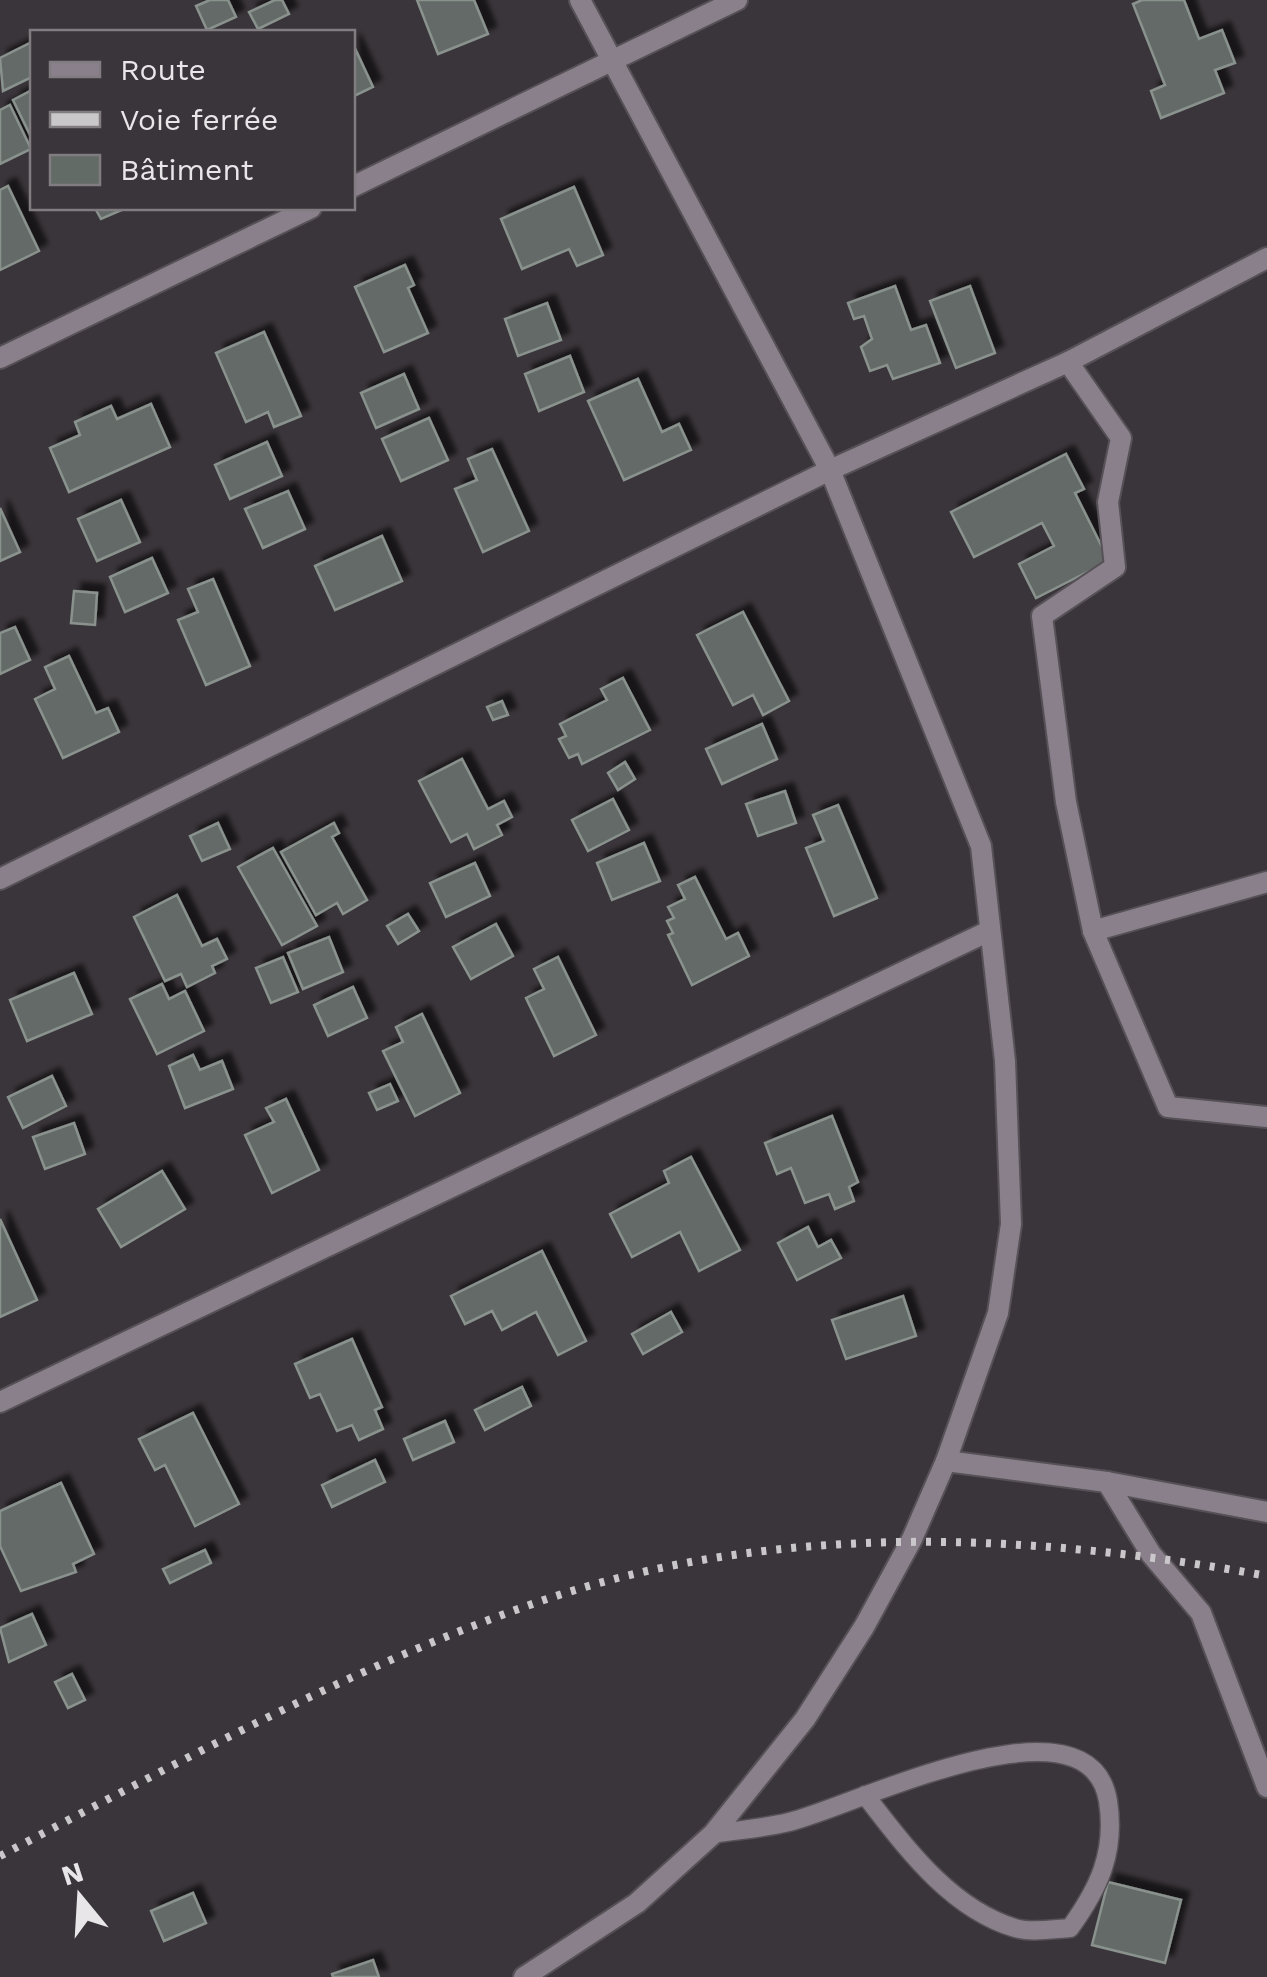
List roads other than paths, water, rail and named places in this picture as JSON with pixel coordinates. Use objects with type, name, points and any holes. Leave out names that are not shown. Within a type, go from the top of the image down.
[{"type":"street","points":[[524,1977],[637,1903],[713,1834],[806,1719],[864,1627],[912,1539],[946,1461],[998,1313],[1011,1224],[1005,1061],[987,932],[981,846],[830,470],[610,63],[580,0]]},
{"type":"street","points":[[355,187],[737,0]]},
{"type":"street","points":[[0,358],[307,210]]},
{"type":"street","points":[[0,879],[830,470],[1068,362],[1267,258]]},
{"type":"street","points":[[1068,362],[1121,438],[1108,502],[1115,567],[1042,616],[1066,802],[1093,931],[1168,1108],[1267,1117]]},
{"type":"street","points":[[1093,931],[1267,882]]},
{"type":"street","points":[[0,1402],[987,932]]},
{"type":"street","points":[[946,1461],[1107,1482],[1267,1512]]},
{"type":"street","points":[[1107,1482],[1151,1554],[1201,1614],[1267,1787]]},
{"type":"lane","points":[[713,1834],[790,1822],[864,1794],[996,1755],[1055,1752],[1089,1766],[1107,1793],[1112,1827],[1098,1890],[1070,1928],[1018,1929],[966,1905],[912,1854],[864,1794]]},
{"type":"railway","points":[[0,1856],[266,1718],[401,1655],[541,1601],[629,1575],[719,1557],[810,1546],[902,1542],[1086,1550],[1267,1576]]}]
